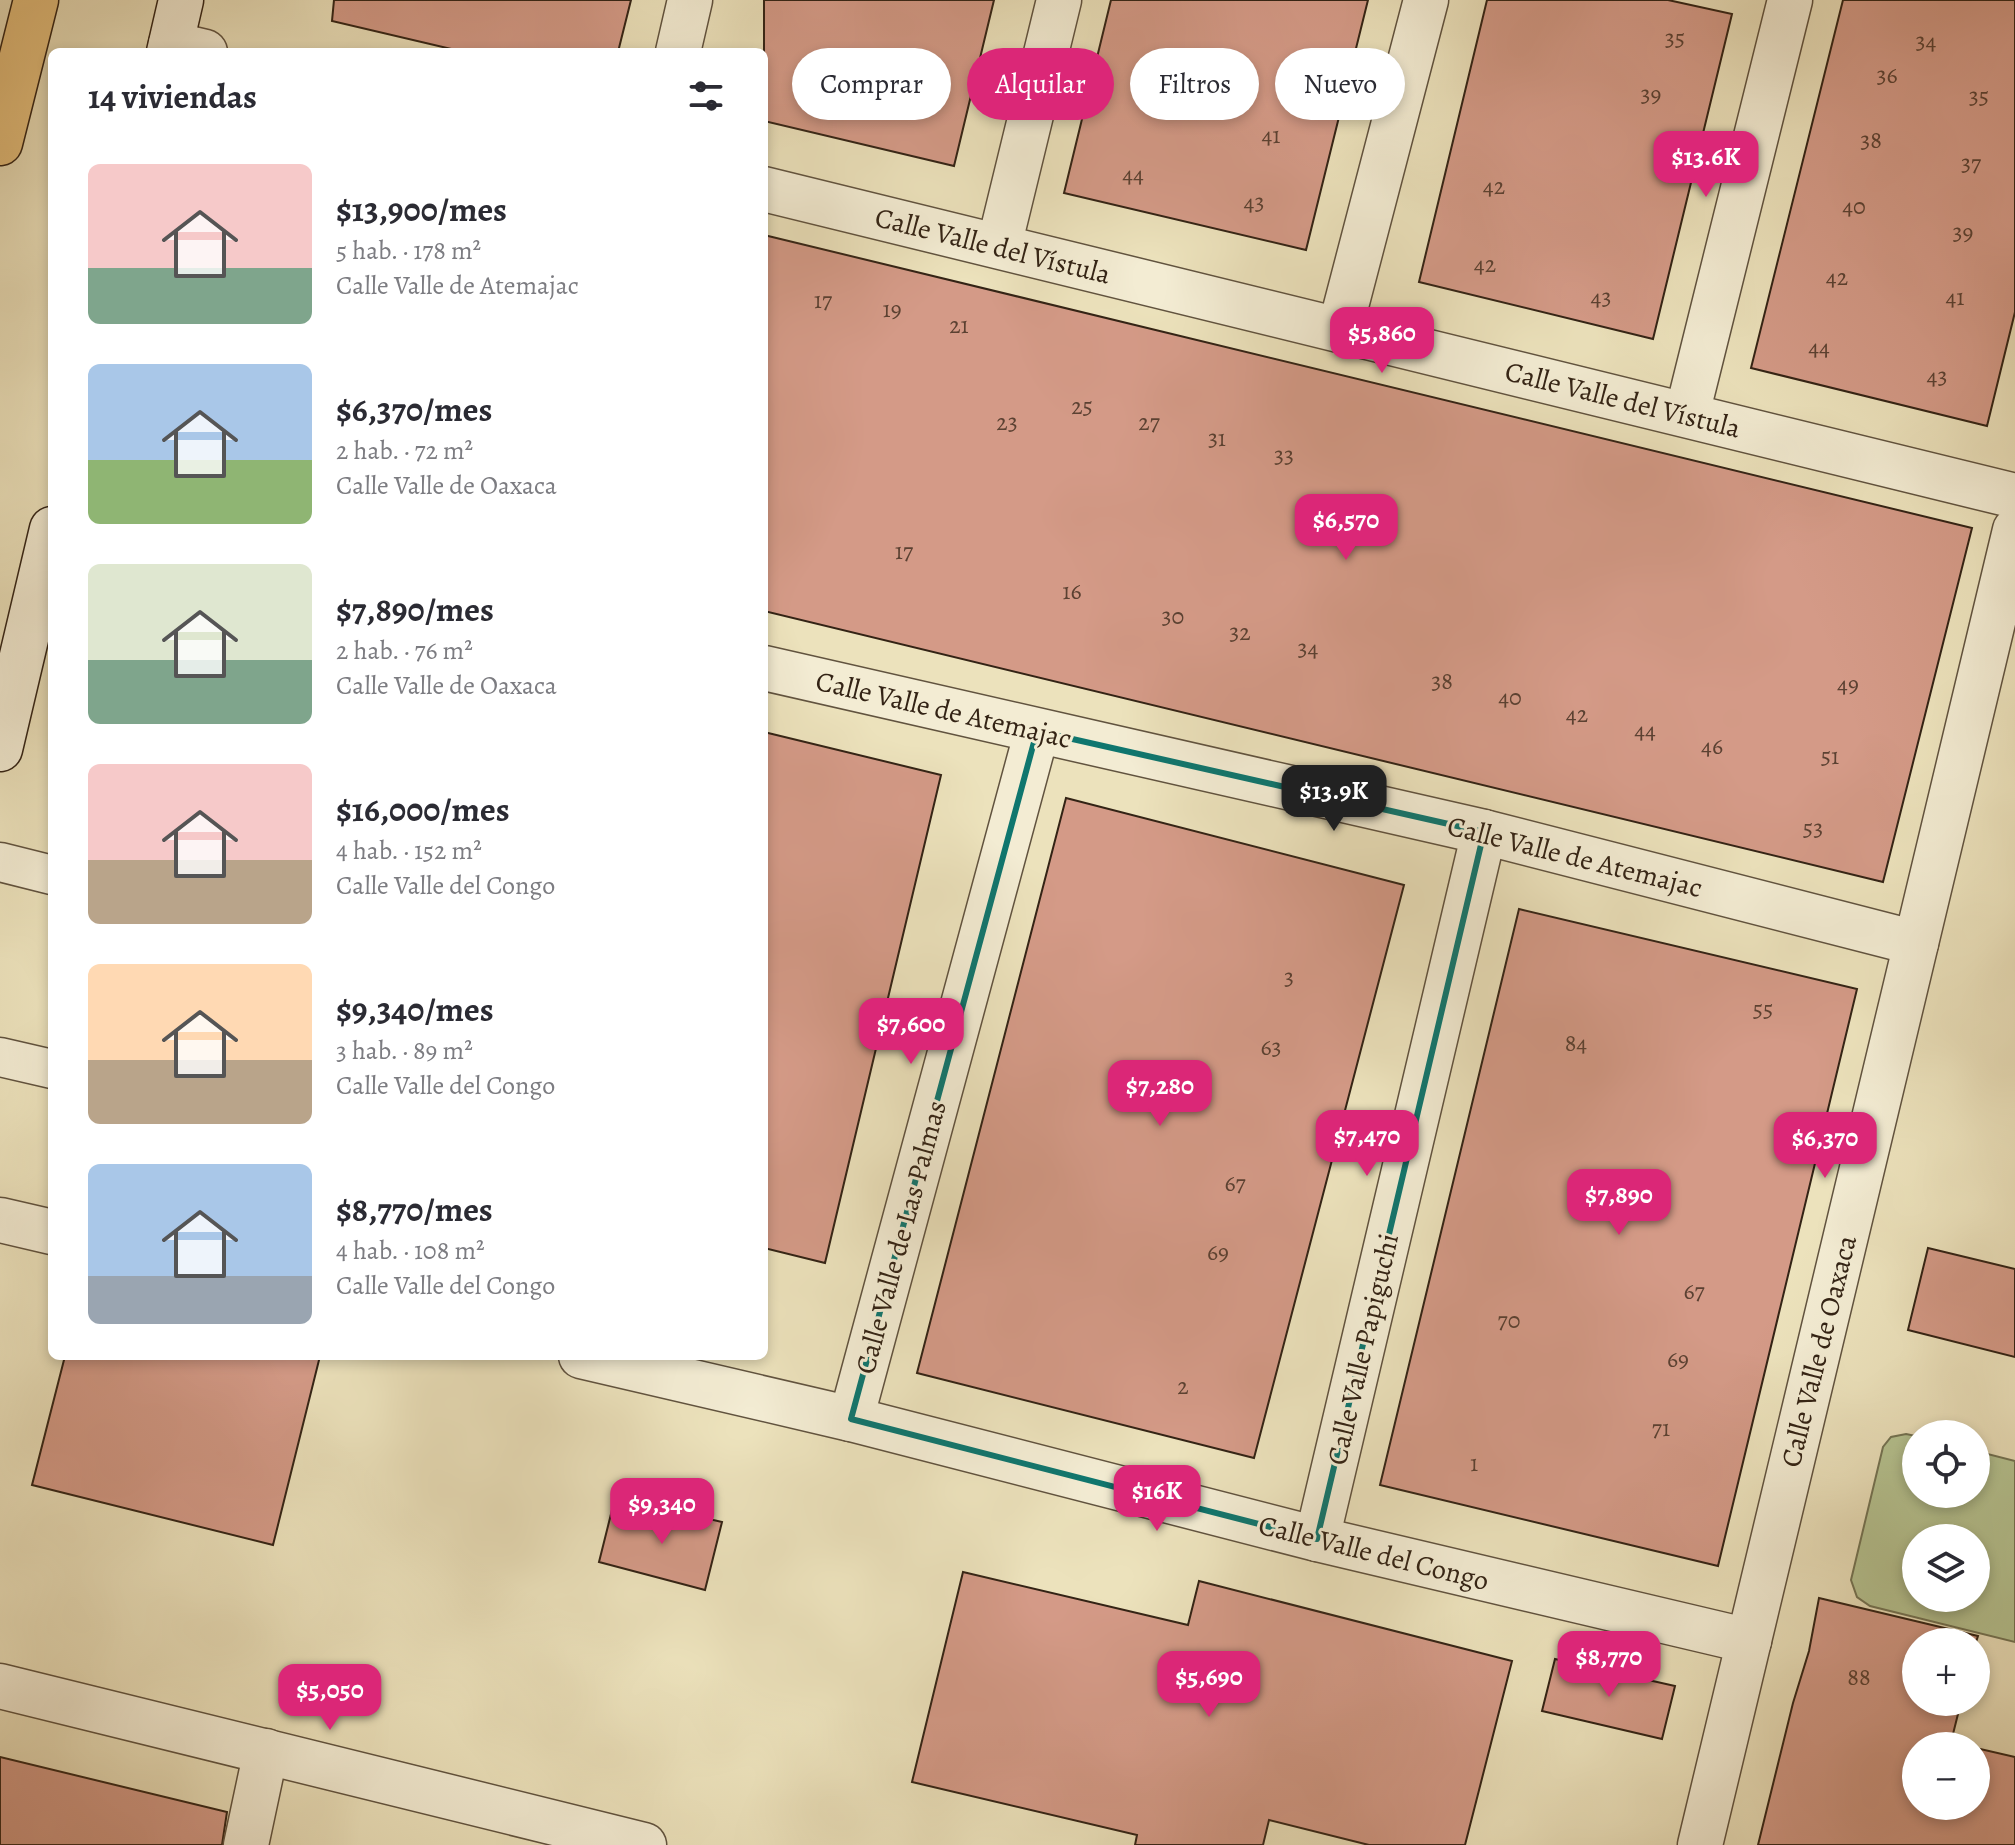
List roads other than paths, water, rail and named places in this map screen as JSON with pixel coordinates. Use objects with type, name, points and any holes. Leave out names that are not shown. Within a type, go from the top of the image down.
[{"type":"highway","points":[[0,143],[36,0]]},
{"type":"street","points":[[181,0],[181,48]]},
{"type":"street","points":[[679,48],[690,0]]},
{"type":"street","points":[[999,246],[1059,0]]},
{"type":"street","points":[[1340,329],[1426,0]]},
{"type":"street","points":[[1687,414],[1790,0]]},
{"type":"street","name":"Calle Valle del Vístula","points":[[768,190],[2015,496]]},
{"type":"street","name":"Calle Valle de Oaxaca","points":[[1700,1845],[2015,530]]},
{"type":"street","points":[[0,749],[48,546]]},
{"type":"street","name":"Calle Valle de Atemajac","points":[[768,669],[1484,832],[1916,943]]},
{"type":"street","name":"Calle Valle de Las Palmas","points":[[851,1419],[1037,731]]},
{"type":"street","name":"Calle Valle Papiguchi","points":[[1317,1539],[1484,832]]},
{"type":"street","points":[[0,1220],[48,1231]]},
{"type":"street","name":"Calle Valle del Congo","points":[[598,1360],[851,1419],[1317,1539],[1749,1641]]},
{"type":"street","points":[[0,1686],[625,1843]]},
{"type":"street","points":[[246,1845],[266,1751]]},
{"type":"lane","points":[[0,862],[48,874]]},
{"type":"lane","points":[[0,1057],[48,1068]]}]
